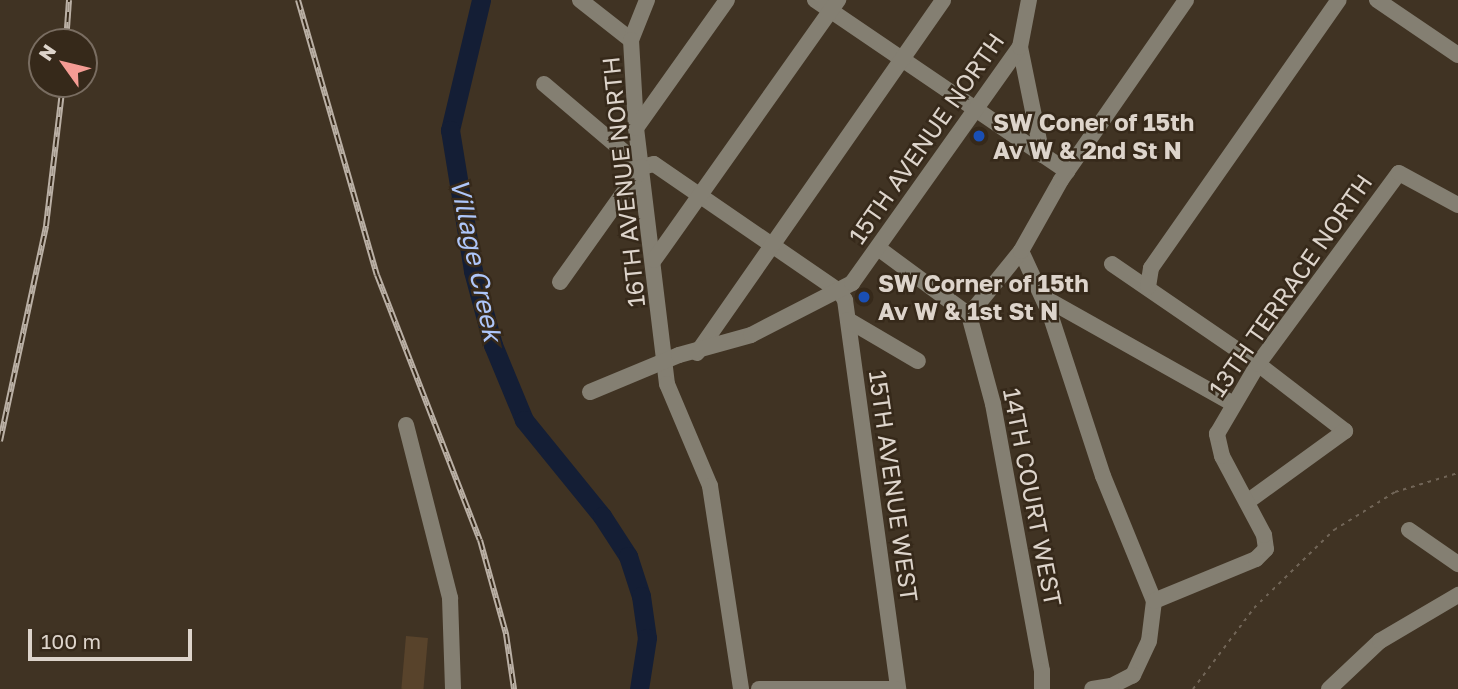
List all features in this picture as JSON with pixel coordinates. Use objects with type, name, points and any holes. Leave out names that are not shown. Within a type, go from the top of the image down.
[{"type":"street","points":[[580,0],[631,40]]},
{"type":"street","name":"16TH AVENUE NORTH","points":[[647,0],[631,40],[636,128],[654,260],[664,363],[667,384],[710,486],[741,689]]},
{"type":"street","points":[[636,128],[727,0]]},
{"type":"street","points":[[815,0],[834,5],[902,58],[1067,171]]},
{"type":"street","points":[[697,354],[943,0]]},
{"type":"street","name":"15TH AVENUE NORTH","points":[[590,392],[664,363],[751,335],[852,283],[1020,47],[1029,0]]},
{"type":"street","points":[[878,248],[969,315],[1021,251],[1067,171],[1186,0]]},
{"type":"street","points":[[1147,288],[1152,268],[1339,0]]},
{"type":"street","points":[[1377,0],[1458,55]]},
{"type":"street","points":[[654,260],[834,5]]},
{"type":"street","points":[[1020,47],[1042,155]]},
{"type":"street","points":[[544,84],[642,167]]},
{"type":"street","points":[[560,282],[642,167],[654,164],[839,291]]},
{"type":"street","name":"13TH TERRACE NORTH","points":[[1154,601],[1256,559],[1266,549],[1265,535],[1222,456],[1217,433],[1232,402],[1258,364],[1399,173],[1458,205]]},
{"type":"street","points":[[1021,251],[1043,297],[1102,476],[1154,601],[1149,641],[1133,675],[1111,686],[1092,689]]},
{"type":"street","points":[[1112,264],[1258,364],[1345,431],[1247,502]]},
{"type":"street","name":"15TH AVENUE WEST","points":[[839,291],[848,320],[897,689]]},
{"type":"street","points":[[1043,297],[1232,402]]},
{"type":"street","name":"14TH COURT WEST","points":[[969,315],[993,404],[1042,689]]},
{"type":"street","points":[[848,320],[918,361]]},
{"type":"street","points":[[406,425],[450,598],[453,689]]},
{"type":"street","points":[[1409,530],[1458,564]]},
{"type":"street","points":[[1329,689],[1380,640],[1458,595]]},
{"type":"street","points":[[759,689],[897,689]]},
{"type":"path","points":[[1193,689],[1254,608],[1334,530],[1395,492],[1458,473]]},
{"type":"building","points":[[406,636],[428,638],[423,689],[401,689]]},
{"type":"waterway","name":"Village Creek","points":[[481,0],[450,130],[473,271],[493,345],[524,420],[602,516],[628,556],[641,596],[647,638],[639,689]]},
{"type":"railway","points":[[67,28],[69,0]]},
{"type":"railway","points":[[298,0],[377,275],[480,540],[506,634],[514,689]]},
{"type":"railway","points":[[0,441],[46,226],[61,98]]},
{"type":"place","name":"SW Coner of 15th Av W & 2nd St N","points":[[979,136]]},
{"type":"place","name":"SW Corner of 15th Av W & 1st St N","points":[[864,297]]}]
